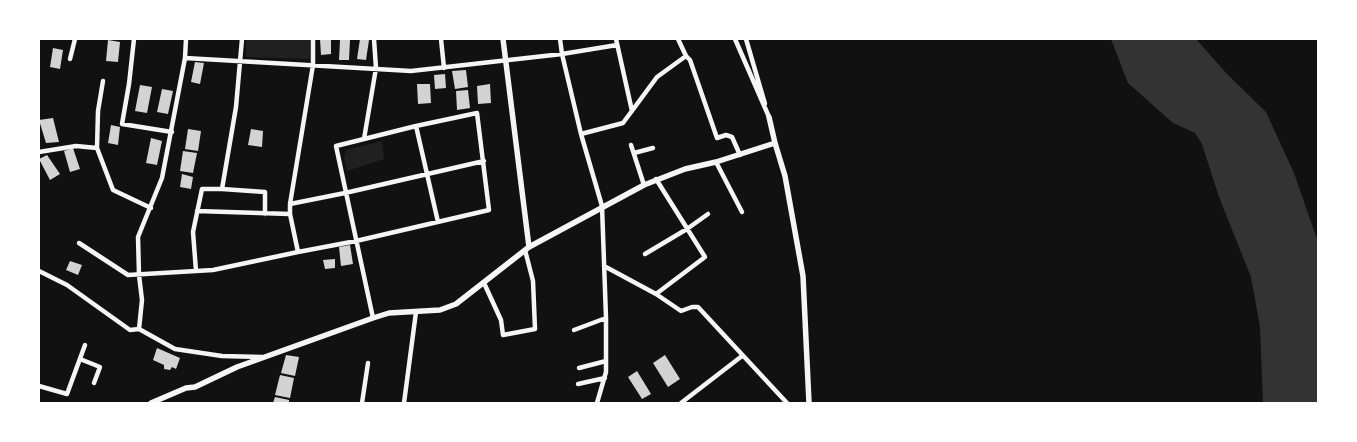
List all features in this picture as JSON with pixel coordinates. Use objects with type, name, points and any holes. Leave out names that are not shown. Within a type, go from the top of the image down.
[{"type":"street","points":[[70,59],[75,39]]},
{"type":"street","points":[[134,39],[122,124],[172,132]]},
{"type":"street","points":[[139,329],[142,300],[138,237],[162,178],[185,58],[186,39]]},
{"type":"street","points":[[222,189],[236,107],[242,39]]},
{"type":"street","points":[[298,252],[290,214],[290,204],[314,64],[313,39]]},
{"type":"street","points":[[364,139],[376,68],[374,39]]},
{"type":"street","points":[[441,39],[444,68]]},
{"type":"street","points":[[484,283],[501,320],[503,335],[535,329],[533,281],[527,248],[503,39]]},
{"type":"street","points":[[560,39],[581,134],[602,206],[606,361],[604,378],[597,403]]},
{"type":"street","points":[[616,39],[632,111]]},
{"type":"street","points":[[678,39],[690,60],[717,138],[726,135],[732,138],[740,155]]},
{"type":"street","points":[[735,39],[769,117]]},
{"type":"street","points":[[746,39],[785,176],[803,276],[809,403]]},
{"type":"street","points":[[185,58],[411,71],[562,54],[617,45]]},
{"type":"street","points":[[581,134],[623,123],[657,77],[686,56]]},
{"type":"street","points":[[103,81],[98,111],[97,148],[113,190],[151,208]]},
{"type":"street","points":[[79,243],[128,275],[213,270],[356,240],[489,210],[478,113],[336,146],[345,193],[356,240],[373,318]]},
{"type":"street","points":[[416,126],[438,222]]},
{"type":"street","points":[[152,403],[236,368],[373,318],[389,313],[440,310],[456,304],[527,248],[644,184],[685,168],[716,162],[775,143]]},
{"type":"street","points":[[631,145],[644,184]]},
{"type":"street","points":[[39,152],[76,146],[97,148]]},
{"type":"street","points":[[634,152],[653,148]]},
{"type":"street","points":[[290,204],[484,160]]},
{"type":"street","points":[[716,162],[742,212]]},
{"type":"street","points":[[656,179],[704,257],[656,294]]},
{"type":"street","points":[[196,271],[193,232],[202,189],[265,192],[265,214]]},
{"type":"street","points":[[197,212],[290,214]]},
{"type":"street","points":[[645,254],[708,214]]},
{"type":"street","points":[[604,266],[656,294],[681,311],[698,307],[787,403]]},
{"type":"street","points":[[39,271],[67,285],[130,330],[139,329],[175,350],[222,356],[265,357]]},
{"type":"street","points":[[404,403],[416,312]]},
{"type":"street","points":[[574,330],[606,318]]},
{"type":"street","points":[[39,386],[67,394],[85,345]]},
{"type":"street","points":[[681,403],[742,356]]},
{"type":"street","points":[[80,359],[100,367],[94,383]]},
{"type":"street","points":[[579,368],[606,361]]},
{"type":"street","points":[[362,403],[368,364]]},
{"type":"street","points":[[578,384],[604,378]]},
{"type":"street","points":[[687,398],[692,403]]},
{"type":"shaded area","points":[[246,39],[310,39],[310,59],[246,57]]},
{"type":"shaded area","points":[[1111,39],[1196,39],[1227,74],[1266,112],[1294,173],[1318,242],[1318,403],[1263,403],[1260,327],[1251,277],[1219,197],[1202,144],[1195,133],[1173,123],[1128,83]]},
{"type":"shaded area","points":[[382,141],[384,159],[347,171],[344,158],[346,150]]},
{"type":"building","points":[[320,39],[331,39],[331,54],[321,55]]},
{"type":"building","points":[[360,39],[369,40],[366,60],[357,59]]},
{"type":"building","points":[[108,40],[120,42],[118,62],[106,61]]},
{"type":"building","points":[[340,40],[350,40],[349,60],[339,60]]},
{"type":"building","points":[[53,48],[63,50],[60,69],[50,67]]},
{"type":"building","points":[[195,62],[204,63],[200,84],[191,82]]},
{"type":"building","points":[[466,70],[468,87],[455,89],[452,71]]},
{"type":"building","points":[[445,74],[446,88],[435,89],[434,75]]},
{"type":"building","points":[[417,84],[430,84],[431,103],[418,104]]},
{"type":"building","points":[[490,84],[491,103],[478,104],[477,86]]},
{"type":"building","points":[[140,85],[152,87],[147,113],[135,111]]},
{"type":"building","points":[[162,89],[173,91],[168,114],[157,112]]},
{"type":"building","points":[[468,90],[470,108],[457,110],[456,91]]},
{"type":"building","points":[[53,118],[59,142],[46,143],[39,120]]},
{"type":"building","points":[[111,125],[120,127],[118,145],[108,143]]},
{"type":"building","points":[[188,129],[201,131],[198,151],[185,149]]},
{"type":"building","points":[[251,129],[263,131],[262,147],[248,145]]},
{"type":"building","points":[[151,138],[162,141],[157,165],[146,163]]},
{"type":"building","points":[[73,148],[80,169],[70,172],[64,151]]},
{"type":"building","points":[[183,151],[197,153],[193,173],[180,171]]},
{"type":"building","points":[[47,155],[60,174],[50,180],[39,159]]},
{"type":"building","points":[[182,174],[193,177],[191,189],[180,187]]},
{"type":"building","points":[[350,245],[353,264],[341,266],[339,247]]},
{"type":"building","points":[[335,259],[335,268],[325,269],[323,260]]},
{"type":"building","points":[[70,261],[82,265],[78,275],[66,270]]},
{"type":"building","points":[[157,348],[180,358],[176,369],[172,367],[170,370],[164,369],[164,365],[153,360]]},
{"type":"building","points":[[286,355],[299,357],[295,376],[281,373]]},
{"type":"building","points":[[665,355],[680,379],[668,387],[653,363]]},
{"type":"building","points":[[637,371],[651,394],[642,399],[628,377]]},
{"type":"building","points":[[280,375],[294,378],[290,398],[275,395]]},
{"type":"building","points":[[275,397],[289,400],[289,403],[273,403]]}]
